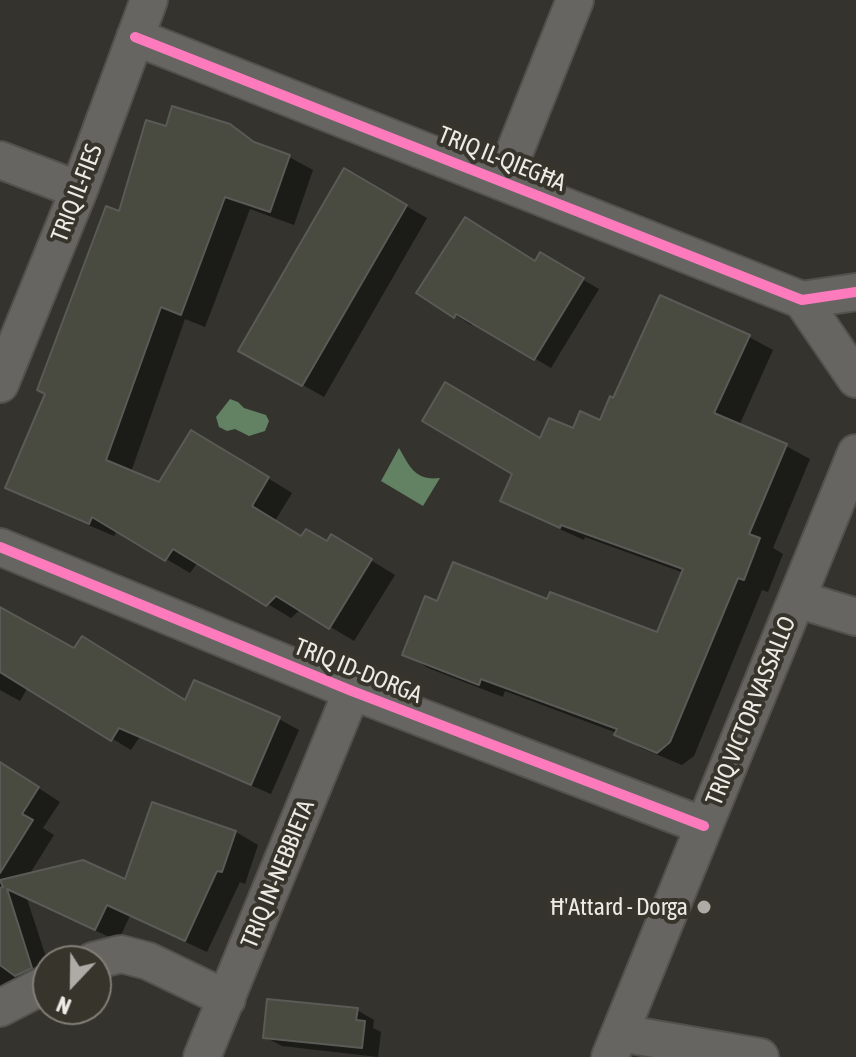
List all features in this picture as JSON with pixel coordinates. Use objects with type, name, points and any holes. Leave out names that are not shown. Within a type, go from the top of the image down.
[{"type":"street","name":"TRIQ IL-FIES","points":[[0,384],[79,190],[149,0]]},
{"type":"street","points":[[503,181],[575,0]]},
{"type":"street","name":"TRIQ IL-QIEGĦA","points":[[135,37],[802,300]]},
{"type":"street","points":[[0,160],[79,190]]},
{"type":"street","points":[[856,292],[802,300],[856,379]]},
{"type":"street","name":"TRIQ VICTOR VASSALLO","points":[[615,1045],[856,453]]},
{"type":"street","name":"TRIQ ID-DORGA","points":[[0,547],[352,691],[704,826]]},
{"type":"street","points":[[797,599],[856,617]]},
{"type":"street","name":"TRIQ IN-NEBBIETA","points":[[202,1057],[352,691]]},
{"type":"street","points":[[112,956],[121,954],[148,961],[227,999]]},
{"type":"street","points":[[0,1008],[32,991]]},
{"type":"street","points":[[615,1045],[760,1057]]},
{"type":"shaded area","points":[[230,399],[244,408],[266,415],[269,421],[265,431],[249,436],[235,429],[227,431],[219,427],[216,417]]},
{"type":"shaded area","points":[[399,448],[410,467],[419,475],[440,478],[423,506],[381,481]]},
{"type":"building","points":[[172,106],[230,124],[254,142],[290,155],[270,212],[225,197],[181,315],[161,307],[106,460],[159,482],[191,430],[269,477],[252,506],[301,536],[306,529],[327,541],[331,534],[372,559],[329,629],[276,596],[266,606],[173,549],[165,561],[92,517],[89,524],[5,488],[45,394],[37,390],[106,206],[119,211],[146,120],[166,126]]},
{"type":"building","points":[[344,168],[407,205],[302,386],[238,351]]},
{"type":"building","points":[[465,217],[535,261],[540,252],[584,278],[534,360],[456,314],[454,318],[416,293]]},
{"type":"building","points":[[660,295],[750,335],[714,413],[787,444],[749,534],[760,538],[744,580],[738,578],[670,742],[657,753],[614,735],[617,729],[481,679],[479,685],[402,655],[425,596],[437,601],[453,562],[547,599],[550,592],[657,632],[683,569],[561,525],[560,528],[500,501],[512,474],[422,421],[445,382],[540,438],[549,418],[573,428],[580,411],[600,420]]},
{"type":"building","points":[[0,607],[74,648],[82,636],[185,700],[194,680],[280,717],[251,785],[119,728],[111,741],[0,672]]},
{"type":"building","points":[[0,762],[39,787],[22,814],[33,820],[0,873]]},
{"type":"building","points":[[152,802],[236,831],[222,872],[217,871],[185,941],[107,905],[95,930],[7,889],[32,968],[15,976],[0,965],[0,888],[3,887],[0,880],[83,860],[125,879]]},
{"type":"building","points":[[267,999],[358,1008],[356,1020],[365,1021],[362,1048],[263,1038]]},
{"type":"cycle path","points":[[135,37],[802,300],[856,292]]},
{"type":"cycle path","points":[[0,547],[352,691],[704,826]]},
{"type":"place","name":"Ħ'Attard - Dorga","points":[[704,907]]}]
